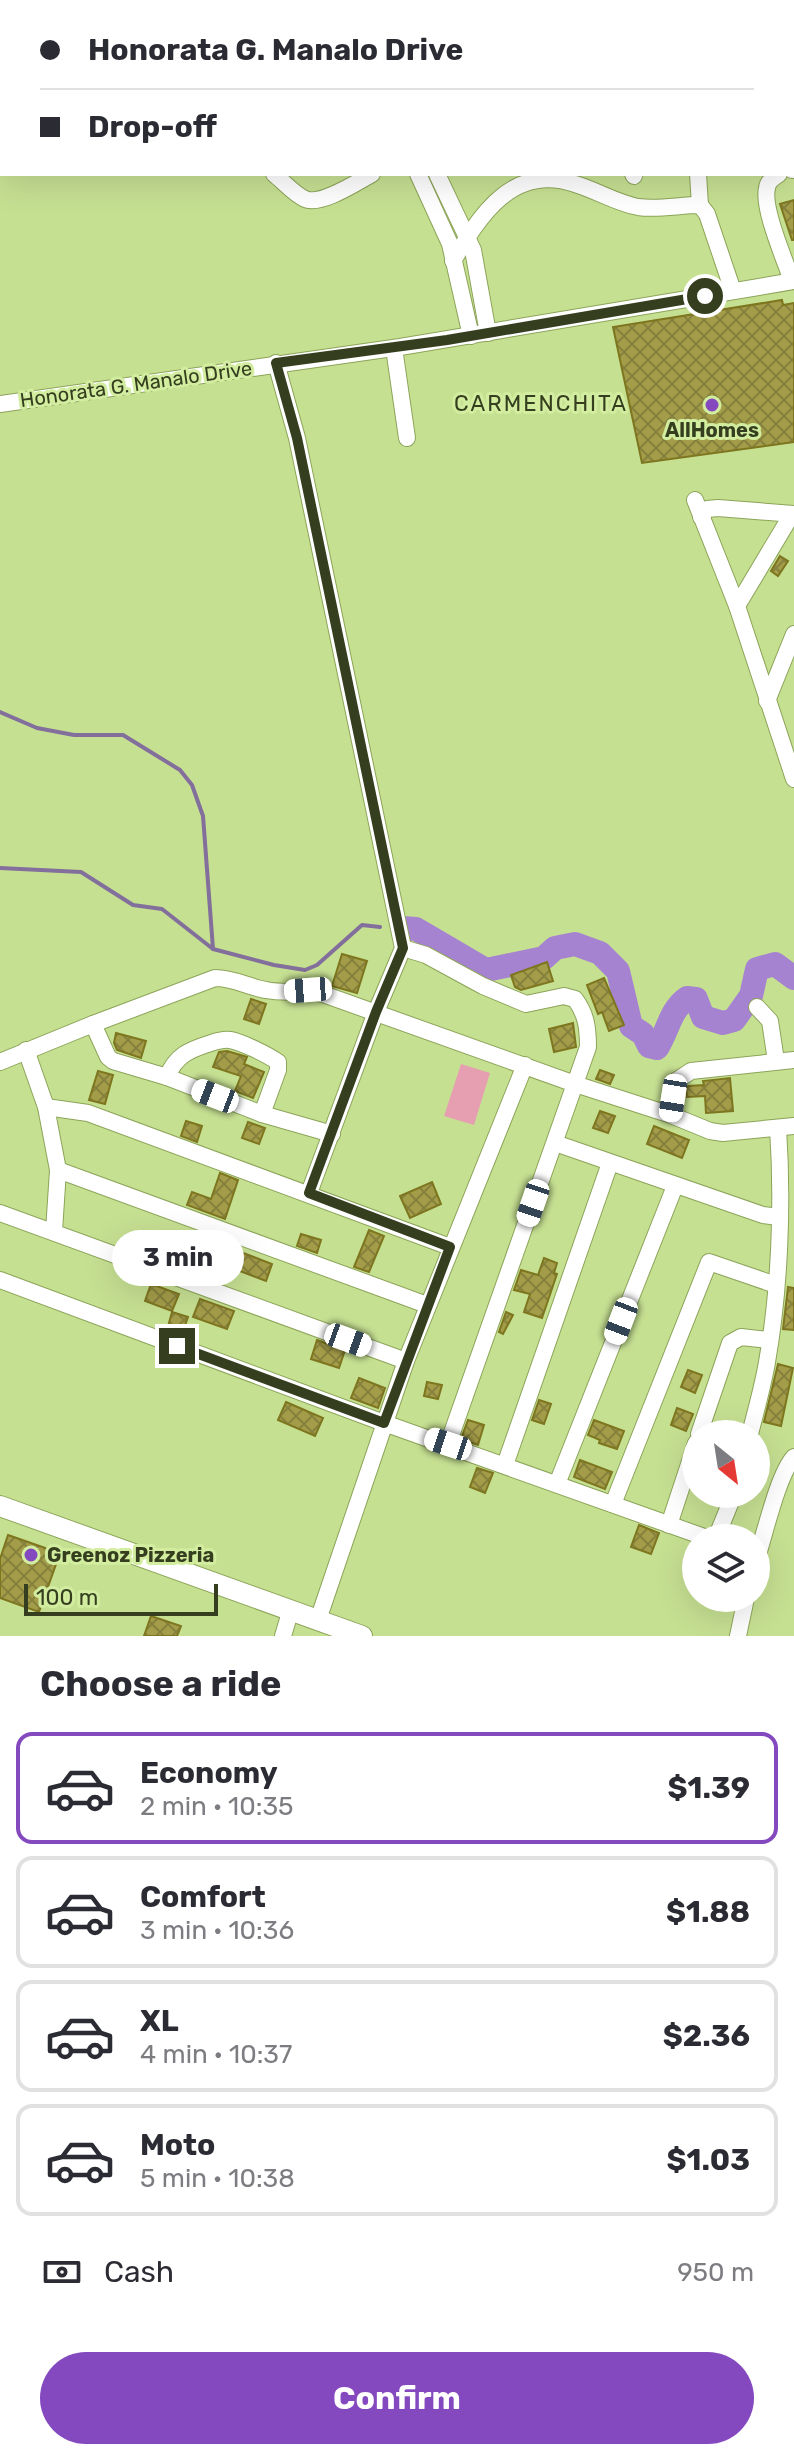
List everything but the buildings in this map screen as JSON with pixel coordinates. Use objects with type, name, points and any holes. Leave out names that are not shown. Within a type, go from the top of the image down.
[{"type":"main road","points":[[0,1506],[362,1636]]},
{"type":"street","points":[[276,176],[302,198],[311,201],[322,200],[368,176]]},
{"type":"street","points":[[419,176],[450,244],[471,336]]},
{"type":"street","points":[[438,176],[473,250],[488,333]]},
{"type":"street","points":[[698,176],[700,205],[707,214],[733,291]]},
{"type":"street","points":[[776,176],[767,188],[766,205],[793,281]]},
{"type":"street","points":[[453,261],[476,223],[504,193],[524,184],[552,179],[573,183],[638,207],[700,205]]},
{"type":"street","name":"Honorata G. Manalo Drive","points":[[0,404],[394,348],[793,281]]},
{"type":"street","points":[[394,348],[407,438]]},
{"type":"street","points":[[276,363],[297,438],[403,948],[309,1193]]},
{"type":"street","points":[[695,500],[737,606],[794,779]]},
{"type":"street","points":[[701,517],[707,509],[718,508],[793,514],[737,606]]},
{"type":"street","points":[[767,701],[794,634]]},
{"type":"street","points":[[403,948],[426,955],[483,986],[526,1004],[564,996],[575,999],[582,1008],[588,1026],[588,1047],[448,1444]]},
{"type":"street","points":[[0,1062],[215,978],[235,980],[266,990],[308,990],[710,1131],[723,1133],[786,1127],[776,1285],[767,1361],[753,1420]]},
{"type":"street","points":[[757,1007],[770,1021],[776,1061]]},
{"type":"street","points":[[93,1024],[108,1057],[113,1061],[167,1077],[262,1114],[332,1134]]},
{"type":"street","points":[[167,1077],[172,1064],[181,1055],[205,1045],[231,1040],[278,1062],[262,1114]]},
{"type":"street","points":[[26,1050],[46,1107],[58,1170],[54,1231]]},
{"type":"street","points":[[671,1115],[676,1081],[682,1075],[691,1071],[794,1060]]},
{"type":"street","points":[[318,1620],[406,1361],[525,1065]]},
{"type":"street","points":[[46,1107],[88,1113],[450,1247]]},
{"type":"street","points":[[555,1143],[675,1186],[763,1215],[779,1217]]},
{"type":"street","points":[[505,1465],[610,1163]]},
{"type":"street","points":[[58,1170],[427,1305]]},
{"type":"street","points":[[557,1484],[675,1186]]},
{"type":"street","points":[[0,1213],[406,1361]]},
{"type":"street","points":[[613,1504],[709,1262],[776,1285]]},
{"type":"street","points":[[0,1280],[682,1529]]},
{"type":"street","points":[[704,1420],[730,1343],[741,1337],[769,1340]]},
{"type":"street","points":[[768,1524],[789,1463],[794,1457]]},
{"type":"street","points":[[669,1525],[682,1486]]},
{"type":"street","points":[[283,1636],[291,1609]]},
{"type":"street","points":[[738,1636],[743,1612]]},
{"type":"shaded area","points":[[461,1064],[490,1073],[474,1125],[444,1116]]},
{"type":"waterway","points":[[0,712],[37,728],[74,735],[123,735],[180,770],[192,785],[203,816],[213,949]]},
{"type":"waterway","points":[[0,868],[81,872],[133,905],[162,909],[213,949],[305,970],[317,965],[362,925],[380,927]]},
{"type":"waterway","points":[[402,928],[416,929],[486,970],[544,958],[555,948],[575,944],[600,953],[618,971],[631,1026],[643,1034],[649,1046],[657,1048],[673,1015],[687,998],[696,999],[703,1017],[723,1023],[734,1020],[751,996],[757,969],[775,964],[794,978]]},
{"type":"place","name":"AllHomes","points":[[712,405]]},
{"type":"place","name":"Greenoz Pizzeria","points":[[31,1555]]},
{"type":"district","name":"CARMENCHITA","points":[[541,403]]},
{"type":"route","points":[[177,1346],[384,1423],[450,1247],[309,1193],[403,948],[297,438],[276,363],[447,340],[705,296]]}]
